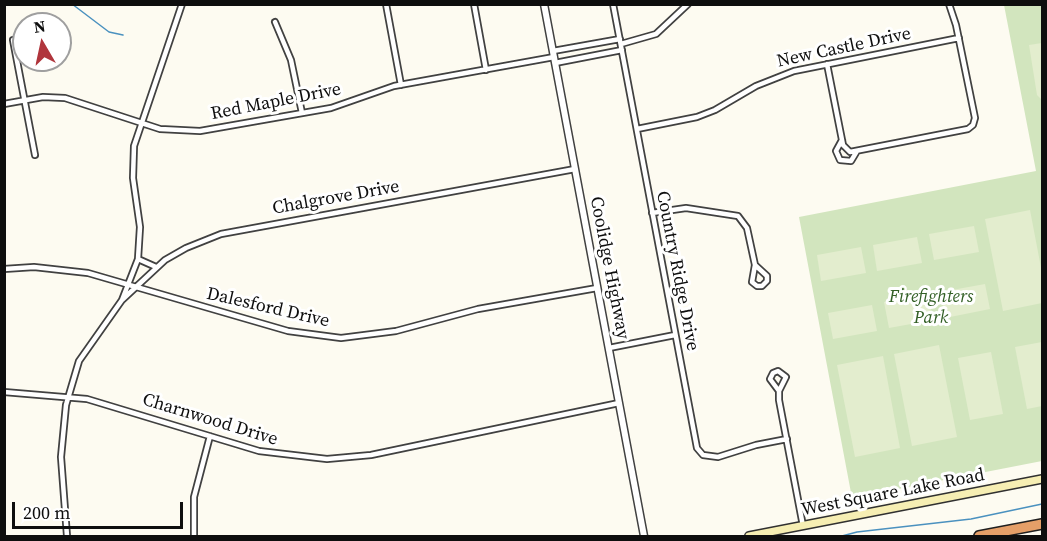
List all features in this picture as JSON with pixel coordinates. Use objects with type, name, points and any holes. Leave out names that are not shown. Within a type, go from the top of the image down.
[{"type":"highway","points":[[979,537],[1042,524]]},
{"type":"main road","name":"West Square Lake Road","points":[[749,537],[1042,479]]},
{"type":"street","points":[[67,537],[61,457],[68,396],[84,352],[122,300],[138,259],[140,227],[132,159],[140,123],[182,4]]},
{"type":"street","points":[[386,4],[401,85]]},
{"type":"street","points":[[474,4],[486,70]]},
{"type":"street","name":"Coolidge Highway","points":[[544,4],[644,537]]},
{"type":"street","name":"Country Ridge Drive","points":[[613,4],[695,443],[700,452],[708,457],[718,457],[756,445],[787,439]]},
{"type":"street","points":[[554,57],[621,45],[656,34],[688,4]]},
{"type":"street","points":[[827,64],[846,150],[857,151],[966,130],[973,125],[975,118],[959,38],[949,4]]},
{"type":"street","points":[[275,22],[291,60],[302,113]]},
{"type":"street","name":"New Castle Drive","points":[[637,129],[697,117],[730,103],[776,76],[959,38]]},
{"type":"street","points":[[554,57],[621,45]]},
{"type":"street","name":"Red Maple Drive","points":[[4,104],[25,100],[65,98],[168,130],[200,131],[340,105],[401,85],[554,57]]},
{"type":"street","points":[[19,72],[35,155]]},
{"type":"street","points":[[842,140],[836,151],[840,160],[850,161],[857,151]]},
{"type":"street","name":"Chalgrove Drive","points":[[122,300],[137,288],[156,267],[186,248],[231,231],[575,169]]},
{"type":"street","points":[[652,213],[686,207],[738,216],[747,228],[755,265],[752,280],[757,286],[762,286],[767,281],[767,276],[755,265]]},
{"type":"street","points":[[138,259],[156,267]]},
{"type":"street","name":"Dalesford Drive","points":[[4,269],[34,267],[96,274],[288,331],[341,338],[396,331],[478,309],[597,288]]},
{"type":"street","points":[[609,348],[675,335]]},
{"type":"street","points":[[779,391],[803,526]]},
{"type":"street","name":"Charnwood Drive","points":[[4,392],[68,396],[119,407],[273,453],[341,459],[619,403]]},
{"type":"street","points":[[194,537],[194,497],[210,436]]},
{"type":"green space","name":"Firefighters Park","points":[[1004,5],[1042,5],[1042,461],[852,498],[799,217],[1036,171]]},
{"type":"green space","points":[[1042,43],[1042,100],[1037,95],[1029,45]]},
{"type":"green space","points":[[1030,210],[1042,273],[1042,303],[1003,311],[985,219]]},
{"type":"green space","points":[[974,226],[979,252],[934,260],[929,234]]},
{"type":"green space","points":[[917,237],[922,263],[877,271],[873,245]]},
{"type":"green space","points":[[861,247],[866,273],[821,281],[817,255]]},
{"type":"green space","points":[[985,284],[990,309],[945,318],[941,292]]},
{"type":"green space","points":[[928,294],[933,320],[889,328],[884,302]]},
{"type":"green space","points":[[872,305],[877,331],[833,339],[828,313]]},
{"type":"green space","points":[[1042,342],[1042,406],[1027,409],[1015,347]]},
{"type":"green space","points":[[939,345],[957,437],[912,446],[894,354]]},
{"type":"green space","points":[[991,352],[1003,414],[970,420],[958,358]]},
{"type":"green space","points":[[883,356],[900,448],[855,457],[837,365]]},
{"type":"waterway","points":[[72,4],[109,32],[123,35]]},
{"type":"waterway","points":[[842,536],[857,532],[971,519],[1042,504]]}]
